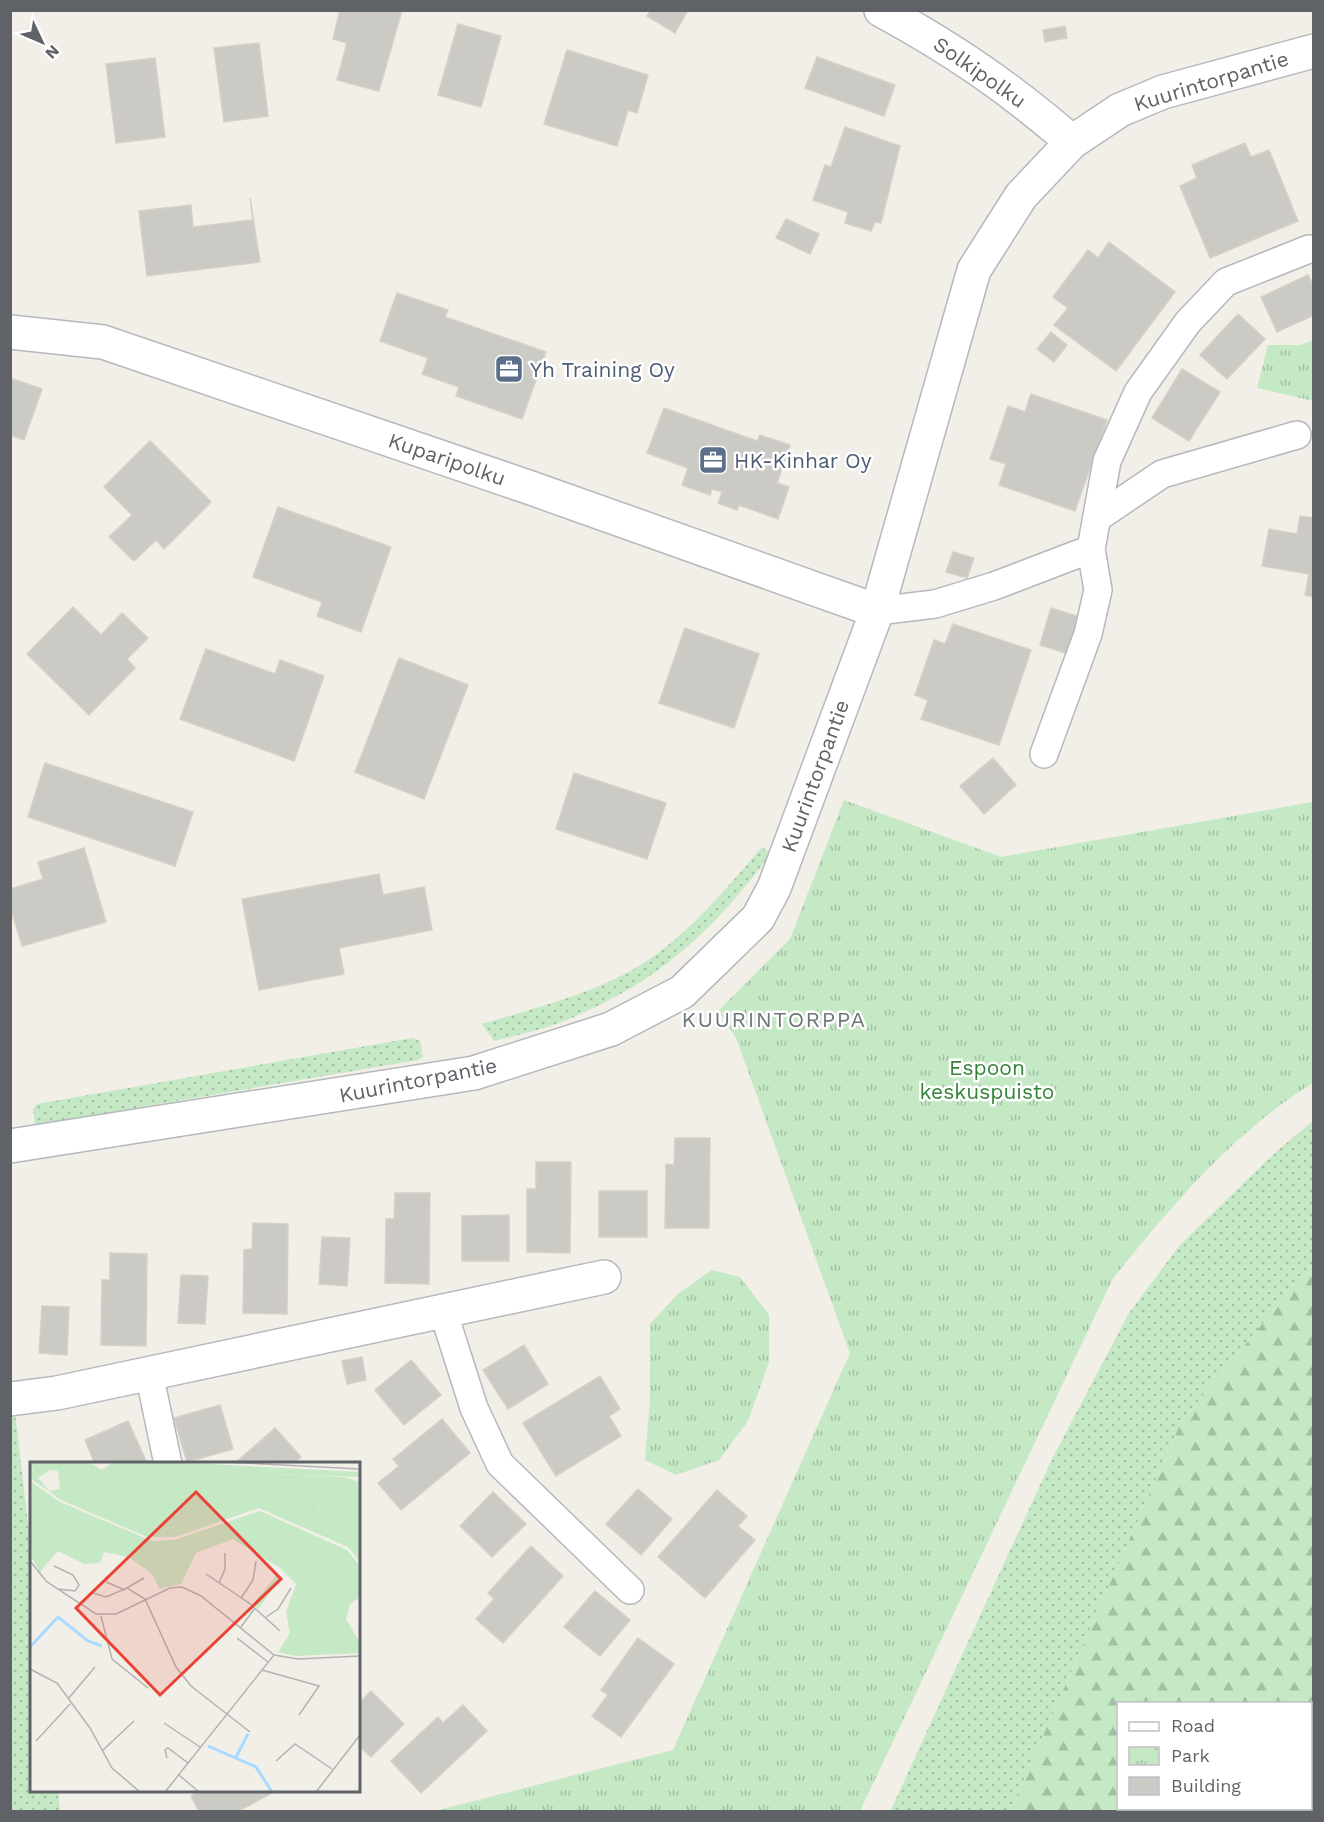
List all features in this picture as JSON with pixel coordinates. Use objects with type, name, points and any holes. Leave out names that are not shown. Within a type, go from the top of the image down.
[{"type":"street","name":"Solkipolku","points":[[881,10],[930,36],[991,76],[1072,142]]},
{"type":"street","name":"Kuurintorpantie","points":[[10,1146],[474,1073],[611,1029],[682,992],[758,918],[774,888],[877,611],[974,270],[1021,196],[1072,142],[1120,110],[1163,92],[1314,51]]},
{"type":"street","name":"Kuparipolku","points":[[10,332],[103,342],[593,510],[877,611]]},
{"type":"street","points":[[10,1400],[604,1277]]},
{"type":"lane","points":[[1044,754],[1088,634],[1098,590],[1091,549],[1107,460],[1138,392],[1188,322],[1226,282],[1309,249]]},
{"type":"lane","points":[[1096,518],[1162,474],[1297,435]]},
{"type":"lane","points":[[877,611],[935,604],[994,586],[1091,549]]},
{"type":"lane","points":[[443,1311],[474,1408],[500,1464],[630,1590]]},
{"type":"lane","points":[[149,1373],[168,1462]]},
{"type":"green space","points":[[1313,340],[1313,401],[1257,388],[1268,345],[1301,345]]},
{"type":"green space","name":"Espoon keskuspuisto","points":[[844,800],[1001,857],[1313,802],[1313,1083],[1284,1102],[1230,1147],[1156,1226],[1112,1280],[860,1811],[435,1811],[673,1750],[850,1353],[736,1038],[718,1011],[790,939]]},
{"type":"green space","points":[[762,847],[771,854],[727,908],[680,953],[628,990],[564,1021],[494,1041],[482,1024],[590,990],[645,962],[664,949],[699,917]]},
{"type":"green space","points":[[412,1038],[420,1041],[423,1057],[418,1060],[35,1125],[33,1109],[37,1104]]},
{"type":"green space","points":[[1313,1121],[1313,1269],[1297,1282],[1181,1422],[1010,1811],[890,1812],[1052,1459],[1129,1313],[1180,1245],[1277,1151]]},
{"type":"green space","points":[[1313,1269],[1313,1811],[1010,1811],[1181,1422],[1297,1282]]},
{"type":"green space","points":[[712,1270],[740,1277],[769,1315],[769,1362],[748,1421],[719,1460],[676,1475],[645,1460],[650,1399],[650,1324],[679,1293]]},
{"type":"green space","points":[[10,1413],[15,1413],[30,1540],[30,1792],[58,1792],[60,1811],[11,1811]]},
{"type":"building","points":[[340,10],[402,10],[379,91],[337,80],[347,43],[333,39]]},
{"type":"building","points":[[651,10],[688,10],[675,33],[647,16]]},
{"type":"building","points":[[458,24],[501,36],[481,107],[438,95]]},
{"type":"building","points":[[1065,26],[1067,38],[1045,42],[1043,30]]},
{"type":"building","points":[[259,43],[268,116],[224,122],[214,48]]},
{"type":"building","points":[[567,50],[648,75],[637,113],[628,110],[617,146],[544,124]]},
{"type":"building","points":[[817,57],[895,85],[884,116],[805,88]]},
{"type":"building","points":[[155,58],[165,137],[116,143],[106,64]]},
{"type":"building","points":[[845,127],[900,146],[881,223],[875,222],[871,231],[845,223],[848,212],[813,200],[825,165],[831,167]]},
{"type":"building","points":[[1245,143],[1251,157],[1269,150],[1298,221],[1210,258],[1180,186],[1197,178],[1192,165]]},
{"type":"building","points":[[250,198],[260,262],[147,276],[139,211],[191,205],[193,227],[253,220]]},
{"type":"building","points":[[786,219],[819,234],[810,254],[776,238]]},
{"type":"building","points":[[1109,242],[1175,292],[1116,371],[1054,325],[1068,308],[1053,297],[1088,250],[1098,258]]},
{"type":"building","points":[[1308,275],[1314,287],[1314,315],[1277,332],[1261,297]]},
{"type":"building","points":[[397,293],[448,310],[445,317],[546,352],[522,419],[456,396],[459,387],[422,374],[428,358],[380,341]]},
{"type":"building","points":[[1238,314],[1265,339],[1227,379],[1200,355]]},
{"type":"building","points":[[1051,332],[1067,345],[1054,362],[1037,349]]},
{"type":"building","points":[[1182,369],[1220,392],[1189,441],[1152,418]]},
{"type":"building","points":[[10,378],[42,389],[24,440],[10,435]]},
{"type":"building","points":[[1031,394],[1107,420],[1075,511],[999,485],[1006,464],[990,459],[1008,406],[1025,412]]},
{"type":"building","points":[[664,408],[757,441],[760,435],[790,445],[777,483],[789,487],[778,519],[739,505],[737,510],[718,503],[722,492],[712,489],[710,495],[682,485],[688,468],[647,453]]},
{"type":"building","points":[[150,441],[211,502],[164,549],[156,540],[134,561],[109,537],[132,515],[104,487]]},
{"type":"building","points":[[278,507],[391,547],[361,632],[317,616],[322,602],[253,577]]},
{"type":"building","points":[[1300,516],[1314,518],[1314,597],[1305,595],[1309,574],[1262,566],[1269,529],[1297,534]]},
{"type":"building","points":[[953,552],[974,558],[967,578],[946,572]]},
{"type":"building","points":[[73,607],[101,635],[122,613],[148,638],[127,659],[135,668],[89,715],[27,654]]},
{"type":"building","points":[[1051,608],[1086,619],[1075,656],[1040,645]]},
{"type":"building","points":[[953,624],[1031,650],[999,745],[921,719],[928,700],[915,695],[934,640],[945,644]]},
{"type":"building","points":[[685,628],[759,654],[734,728],[659,703]]},
{"type":"building","points":[[206,649],[275,674],[280,660],[324,676],[294,761],[180,719]]},
{"type":"building","points":[[399,658],[468,685],[424,799],[355,772]]},
{"type":"building","points":[[993,758],[1016,785],[984,814],[960,786]]},
{"type":"building","points":[[45,763],[193,812],[175,866],[28,817]]},
{"type":"building","points":[[574,773],[666,803],[647,859],[556,829]]},
{"type":"building","points":[[84,848],[106,922],[22,946],[10,906],[10,889],[43,879],[38,862]]},
{"type":"building","points":[[379,874],[383,895],[424,887],[432,930],[339,948],[344,974],[259,990],[242,899]]},
{"type":"building","points":[[675,1138],[710,1138],[709,1228],[665,1228],[666,1164],[674,1165]]},
{"type":"building","points":[[536,1162],[571,1162],[570,1253],[527,1252],[527,1189],[536,1189]]},
{"type":"building","points":[[599,1191],[647,1191],[647,1237],[599,1237]]},
{"type":"building","points":[[395,1193],[430,1193],[429,1284],[385,1283],[386,1219],[394,1219]]},
{"type":"building","points":[[509,1215],[509,1261],[462,1261],[462,1216]]},
{"type":"building","points":[[253,1223],[288,1224],[287,1314],[243,1313],[244,1250],[252,1249]]},
{"type":"building","points":[[322,1237],[350,1238],[347,1286],[319,1284]]},
{"type":"building","points":[[110,1253],[147,1254],[146,1346],[101,1345],[102,1280],[110,1280]]},
{"type":"building","points":[[181,1275],[208,1276],[205,1324],[178,1323]]},
{"type":"building","points":[[42,1306],[69,1307],[67,1355],[39,1353]]},
{"type":"building","points":[[524,1345],[548,1384],[508,1409],[483,1370]]},
{"type":"building","points":[[362,1357],[366,1380],[347,1384],[342,1361]]},
{"type":"building","points":[[411,1360],[441,1395],[404,1425],[375,1390]]},
{"type":"building","points":[[600,1376],[620,1409],[609,1416],[621,1436],[556,1476],[523,1423]]},
{"type":"building","points":[[220,1405],[233,1449],[187,1462],[174,1418]]},
{"type":"building","points":[[442,1419],[470,1453],[401,1510],[378,1483],[399,1466],[393,1459]]},
{"type":"building","points":[[128,1421],[147,1462],[94,1462],[85,1440]]},
{"type":"building","points":[[275,1428],[301,1457],[295,1462],[236,1462]]},
{"type":"building","points":[[638,1489],[672,1519],[641,1555],[606,1524]]},
{"type":"building","points":[[717,1490],[747,1516],[738,1526],[755,1540],[705,1598],[658,1557]]},
{"type":"building","points":[[493,1492],[526,1524],[492,1557],[460,1526]]},
{"type":"building","points":[[531,1546],[563,1576],[503,1643],[476,1619],[494,1599],[488,1593]]},
{"type":"building","points":[[595,1591],[630,1620],[600,1656],[564,1627]]},
{"type":"building","points":[[638,1638],[674,1664],[621,1737],[592,1716],[608,1695],[601,1690]]},
{"type":"building","points":[[371,1691],[404,1724],[371,1757],[360,1747],[360,1702]]},
{"type":"building","points":[[463,1705],[487,1731],[421,1793],[391,1761],[438,1717],[443,1723]]},
{"type":"building","points":[[198,1792],[273,1792],[237,1812],[199,1812],[191,1796]]},
{"type":"place","name":"Yh Training Oy","points":[[509,369]]},
{"type":"place","name":"HK-Kinhar Oy","points":[[713,460]]},
{"type":"district","name":"KUURINTORPPA","points":[[774,1019]]}]
